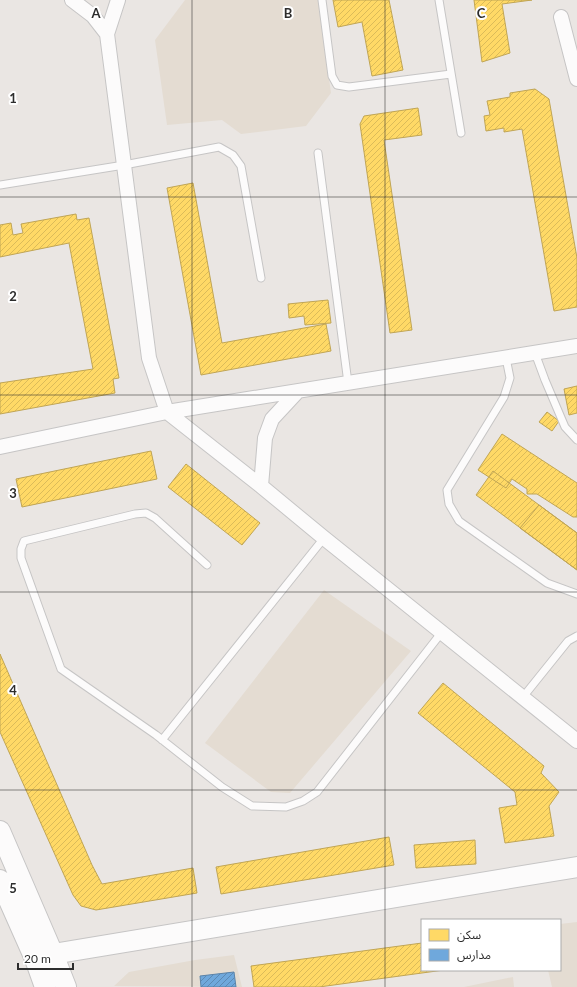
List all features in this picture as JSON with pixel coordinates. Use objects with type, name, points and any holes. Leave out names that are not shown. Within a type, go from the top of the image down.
[{"type":"street","points":[[72,0],[93,16],[107,34]]},
{"type":"street","points":[[118,0],[107,34],[149,358],[167,412],[577,741]]},
{"type":"street","points":[[561,17],[577,79]]},
{"type":"street","points":[[0,447],[167,412],[577,346]]},
{"type":"street","points":[[261,486],[265,438],[272,419],[298,391]]},
{"type":"street","points":[[0,831],[44,956],[45,987]]},
{"type":"street","points":[[44,956],[577,867]]},
{"type":"street","points":[[0,880],[44,956],[66,987]]},
{"type":"lane","points":[[322,0],[332,76],[338,85],[349,87],[451,74]]},
{"type":"lane","points":[[438,0],[461,133]]},
{"type":"lane","points":[[0,184],[124,165],[219,147],[233,155],[241,166],[261,278]]},
{"type":"lane","points":[[318,154],[348,384]]},
{"type":"lane","points":[[535,353],[565,427],[577,440]]},
{"type":"lane","points":[[506,358],[510,378],[504,397],[446,490],[449,504],[459,521],[547,583],[577,594]]},
{"type":"lane","points":[[207,566],[155,518],[146,513],[135,514],[24,541],[21,549],[21,558],[61,669],[162,740],[222,787],[252,806],[286,807],[304,801],[317,792],[442,632]]},
{"type":"lane","points":[[162,740],[324,538]]},
{"type":"lane","points":[[523,697],[568,641],[577,636]]},
{"type":"shaded area","points":[[185,0],[318,0],[331,93],[306,126],[241,134],[222,120],[167,125],[155,40]]},
{"type":"shaded area","points":[[324,590],[411,651],[290,793],[271,792],[205,743]]},
{"type":"shaded area","points":[[577,922],[577,987],[552,987],[548,971],[561,971],[561,924]]},
{"type":"shaded area","points":[[234,955],[242,987],[114,986],[129,972],[195,960]]},
{"type":"shaded area","points":[[513,977],[514,987],[464,987]]},
{"type":"building: سكن","points":[[333,0],[389,0],[403,70],[372,76],[362,22],[338,27]]},
{"type":"building: سكن","points":[[474,0],[532,0],[502,4],[510,53],[482,62]]},
{"type":"building: سكن","points":[[535,89],[549,99],[577,258],[577,307],[554,311],[522,129],[504,132],[504,128],[486,131],[484,116],[490,115],[487,101],[510,97],[510,93]]},
{"type":"building: سكن","points":[[418,108],[422,135],[384,140],[412,330],[390,333],[360,124],[364,116]]},
{"type":"building: سكن","points":[[193,183],[222,343],[326,324],[331,351],[201,375],[167,188]]},
{"type":"building: سكن","points":[[76,214],[77,220],[89,218],[119,378],[113,379],[115,393],[0,414],[0,383],[93,369],[69,243],[0,257],[0,225],[11,223],[13,235],[23,233],[21,224]]},
{"type":"building: سكن","points":[[328,300],[331,323],[305,325],[304,316],[289,318],[288,304]]},
{"type":"building: سكن","points":[[577,386],[577,413],[569,415],[564,389]]},
{"type":"building: سكن","points":[[547,412],[559,421],[552,431],[539,422]]},
{"type":"building: سكن","points":[[502,434],[577,483],[577,517],[573,517],[537,494],[527,494],[527,489],[512,479],[506,488],[478,470]]},
{"type":"building: سكن","points":[[151,451],[157,479],[22,507],[16,479]]},
{"type":"building: سكن","points":[[186,464],[260,523],[242,545],[168,487]]},
{"type":"building: سكن","points":[[493,471],[577,533],[577,570],[476,495]]},
{"type":"building: سكن","points":[[539,505],[577,533],[577,570],[520,528]]},
{"type":"building: سكن","points":[[0,654],[92,865],[102,884],[193,868],[197,893],[96,910],[81,906],[73,895],[0,732]]},
{"type":"building: سكن","points":[[443,683],[544,766],[541,773],[559,792],[549,806],[554,836],[505,843],[499,808],[517,805],[515,792],[418,713]]},
{"type":"building: سكن","points":[[389,837],[394,865],[221,894],[216,867]]},
{"type":"building: سكن","points":[[475,840],[476,864],[416,868],[414,845]]},
{"type":"building: سكن","points":[[421,943],[421,971],[437,971],[319,987],[254,987],[251,966]]},
{"type":"building: مدارس","points":[[234,972],[236,987],[201,987],[200,976]]}]
